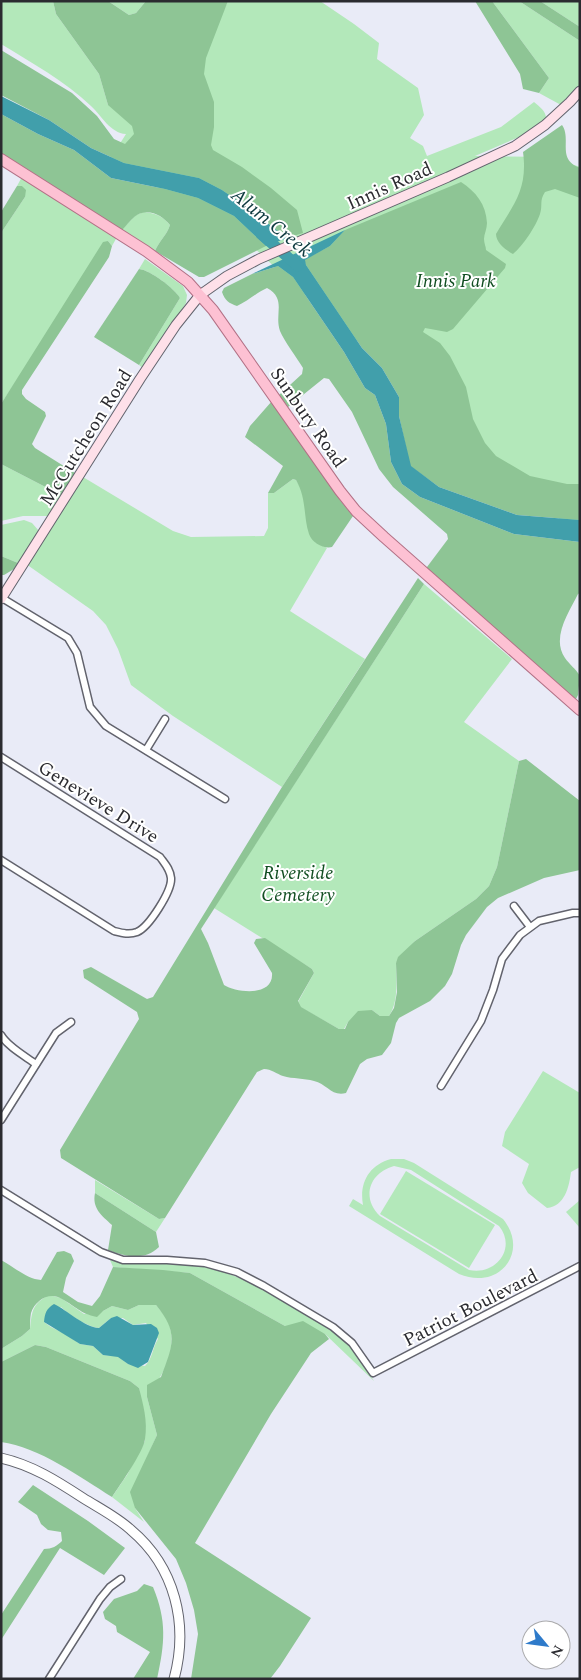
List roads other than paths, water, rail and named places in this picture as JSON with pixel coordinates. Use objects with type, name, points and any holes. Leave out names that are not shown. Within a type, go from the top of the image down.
[{"type":"main road","name":"Innis Road","points":[[200,295],[214,284],[259,259],[515,146],[545,125],[580,91]]},
{"type":"main road","name":"Sunbury Road","points":[[1,159],[146,251],[188,282],[200,295],[264,382],[326,474],[356,511],[384,538],[580,710]]},
{"type":"main road","name":"McCutcheon Road","points":[[2,599],[142,375],[176,325],[200,295]]},
{"type":"street","points":[[2,599],[68,638],[77,652],[90,707],[106,726],[225,799]]},
{"type":"street","points":[[146,750],[165,719]]},
{"type":"street","name":"Genevieve Drive","points":[[1,757],[160,858],[168,867],[171,879],[168,892],[148,924],[138,932],[126,934],[114,931],[1,860]]},
{"type":"street","points":[[514,906],[530,928]]},
{"type":"street","points":[[441,1086],[481,1021],[502,959],[520,935],[539,921],[580,913]]},
{"type":"street","points":[[1,1120],[56,1033],[71,1022]]},
{"type":"street","points":[[1,1035],[36,1064]]},
{"type":"street","name":"Patriot Boulevard","points":[[1,1190],[102,1252],[123,1260],[167,1260],[204,1263],[236,1272],[264,1286],[333,1327],[352,1343],[373,1373],[580,1266]]},
{"type":"street","points":[[1,1458],[36,1469],[51,1477],[130,1529],[152,1551],[169,1580],[178,1611],[180,1651],[174,1679]]},
{"type":"street","points":[[49,1679],[100,1599],[110,1587],[121,1579]]},
{"type":"water","points":[[1,96],[49,120],[91,148],[124,163],[199,178],[222,190],[244,205],[287,238],[266,246],[234,216],[198,198],[111,178],[74,150],[38,134],[1,114]]},
{"type":"water","points":[[345,230],[330,246],[305,260],[306,265],[362,348],[382,368],[399,397],[399,416],[411,466],[439,487],[517,515],[580,520],[580,542],[514,534],[420,497],[402,484],[391,462],[386,424],[375,395],[365,388],[344,352],[293,277],[278,266],[252,274]]},
{"type":"water","points":[[54,1304],[93,1327],[99,1328],[111,1318],[117,1316],[133,1325],[151,1324],[157,1328],[159,1333],[148,1362],[138,1368],[118,1357],[103,1355],[93,1346],[80,1344],[44,1322],[46,1312]]},
{"type":"waterway","name":"Alum Creek","points":[[261,234],[298,266]]},
{"type":"park label","name":"Innis Park","points":[[456,280]]},
{"type":"park label","name":"Riverside Cemetery","points":[[298,883]]}]
